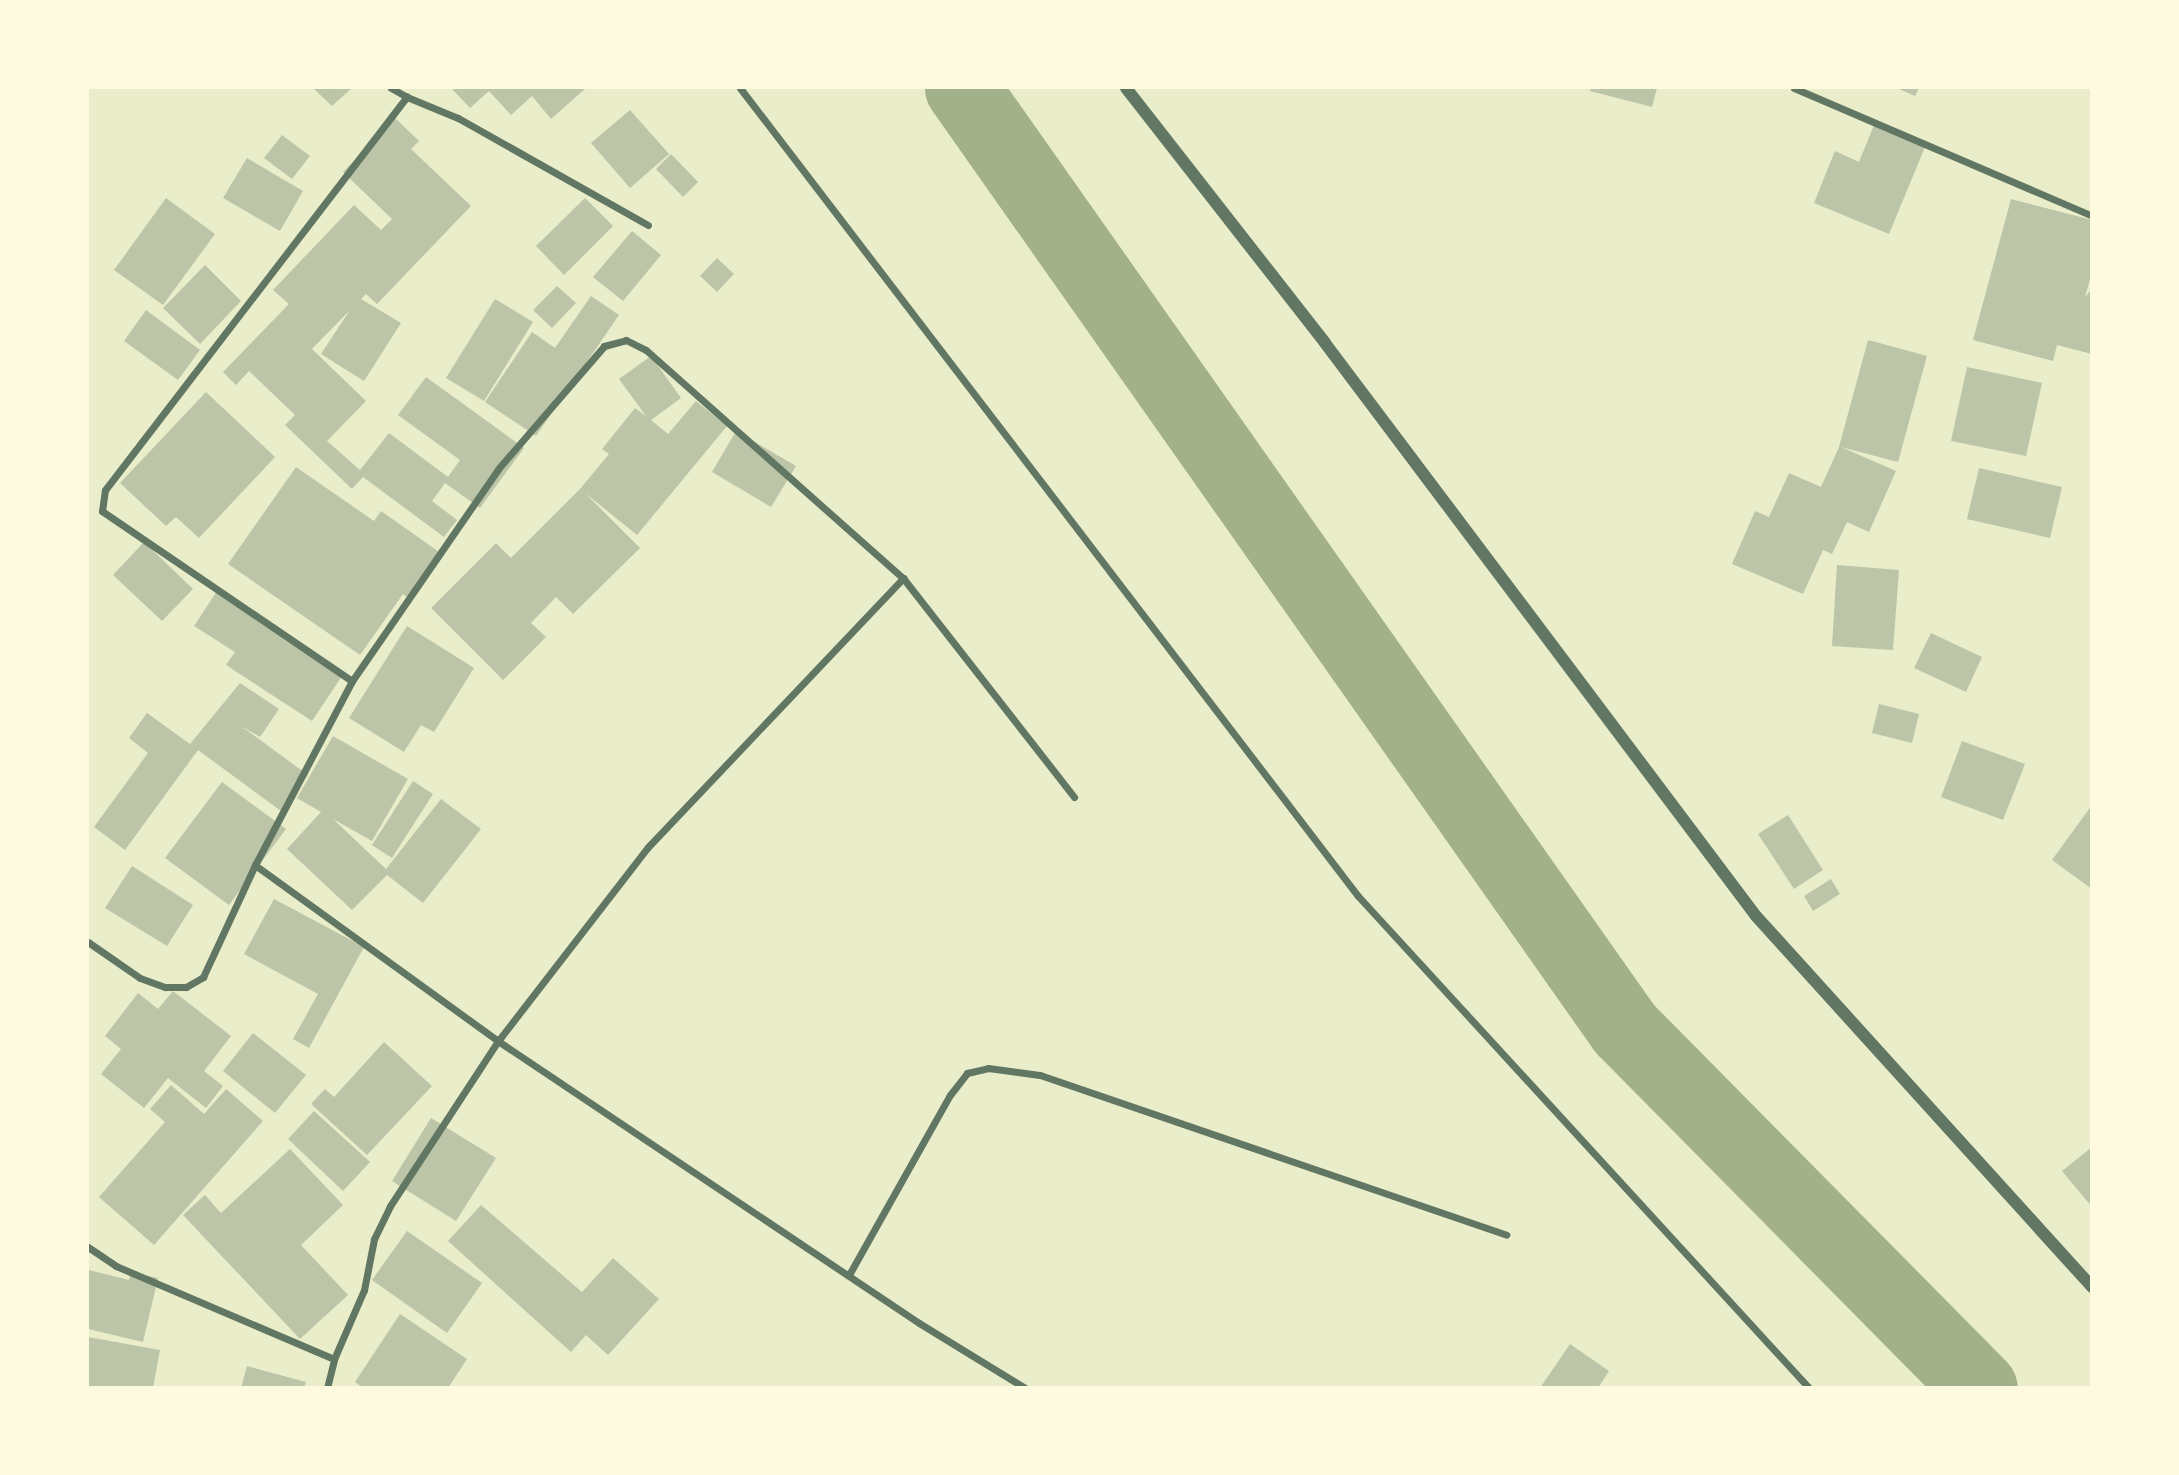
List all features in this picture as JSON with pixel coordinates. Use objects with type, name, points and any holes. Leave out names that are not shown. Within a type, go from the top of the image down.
[{"type":"street","points":[[391,88],[458,118],[648,225]]},
{"type":"street","points":[[740,88],[1358,896],[1810,1388]]},
{"type":"street","points":[[1126,88],[1325,343],[1756,916],[2091,1287]]},
{"type":"street","points":[[1794,88],[2091,216]]},
{"type":"street","points":[[352,681],[102,511],[105,490],[407,97]]},
{"type":"street","points":[[88,942],[140,978],[165,987],[186,987],[203,977],[255,865],[352,681],[498,469],[604,346],[626,340],[646,350],[902,578],[1074,797]]},
{"type":"street","points":[[327,1388],[334,1359],[363,1290],[374,1239],[390,1206],[499,1041],[648,846],[902,578]]},
{"type":"street","points":[[255,865],[499,1041],[850,1273],[919,1323],[1025,1388]]},
{"type":"street","points":[[850,1273],[950,1095],[967,1073],[988,1068],[1040,1075],[1506,1235]]},
{"type":"street","points":[[88,1247],[116,1266],[334,1359]]},
{"type":"building","points":[[313,88],[352,88],[332,106]]},
{"type":"building","points":[[451,88],[586,88],[551,119],[532,96],[511,115],[489,91],[470,108]]},
{"type":"building","points":[[1591,88],[1657,88],[1652,107],[1590,91]]},
{"type":"building","points":[[1897,88],[1919,88],[1915,96]]},
{"type":"building","points":[[630,110],[669,154],[630,188],[591,143]]},
{"type":"building","points":[[395,118],[419,141],[411,149],[471,206],[377,304],[366,294],[361,299],[401,323],[364,381],[321,354],[350,310],[312,349],[366,401],[327,441],[360,470],[389,433],[448,477],[460,460],[398,415],[426,377],[524,448],[480,508],[445,483],[432,501],[457,520],[444,537],[363,477],[352,489],[285,425],[295,415],[249,371],[236,385],[223,372],[289,304],[273,290],[354,205],[381,230],[392,219],[343,172]]},
{"type":"building","points":[[1874,125],[1925,147],[1889,234],[1814,203],[1835,151],[1859,162]]},
{"type":"building","points":[[282,135],[310,156],[292,179],[264,158]]},
{"type":"building","points":[[671,154],[698,182],[683,197],[656,169]]},
{"type":"building","points":[[247,158],[303,191],[280,231],[223,198]]},
{"type":"building","points":[[166,198],[215,234],[163,305],[114,270]]},
{"type":"building","points":[[585,198],[613,226],[564,275],[536,246]]},
{"type":"building","points":[[2011,199],[2092,220],[2092,272],[2085,297],[2092,289],[2092,354],[2057,345],[2053,361],[1973,340]]},
{"type":"building","points":[[632,231],[661,255],[623,301],[593,277]]},
{"type":"building","points":[[717,258],[734,274],[717,292],[700,276]]},
{"type":"building","points":[[205,265],[241,301],[200,344],[163,308]]},
{"type":"building","points":[[557,286],[576,303],[552,328],[533,310]]},
{"type":"building","points":[[591,296],[619,315],[536,436],[485,402],[532,332],[555,348]]},
{"type":"building","points":[[495,299],[533,322],[484,401],[446,378]]},
{"type":"building","points":[[146,310],[200,350],[178,380],[124,341]]},
{"type":"building","points":[[1868,340],[1927,356],[1898,462],[1841,447],[1896,471],[1869,532],[1847,522],[1832,554],[1823,550],[1803,594],[1732,564],[1755,511],[1769,517],[1789,473],[1821,487],[1839,447]]},
{"type":"building","points":[[651,356],[681,398],[651,420],[668,434],[696,401],[727,426],[637,535],[585,493],[640,548],[573,614],[556,597],[531,623],[546,637],[503,680],[431,608],[496,543],[511,558],[580,489],[609,454],[602,449],[635,408],[646,416],[619,379]]},
{"type":"building","points":[[1967,367],[2042,383],[2026,456],[1951,441]]},
{"type":"building","points":[[206,392],[275,457],[199,538],[176,517],[166,526],[120,483]]},
{"type":"building","points":[[736,431],[796,466],[771,507],[712,472]]},
{"type":"building","points":[[296,467],[374,521],[381,511],[442,554],[410,600],[403,594],[360,655],[228,564]]},
{"type":"building","points":[[1979,468],[2062,487],[2050,538],[1967,519]]},
{"type":"building","points":[[144,542],[193,589],[162,621],[113,575]]},
{"type":"building","points":[[1837,565],[1899,570],[1893,650],[1832,646]]},
{"type":"building","points":[[217,591],[344,673],[312,721],[226,665],[235,652],[194,626]]},
{"type":"building","points":[[407,626],[474,668],[434,732],[421,725],[404,752],[349,718]]},
{"type":"building","points":[[1931,633],[1982,657],[1966,692],[1914,668]]},
{"type":"building","points":[[240,683],[279,709],[260,737],[241,726],[308,775],[281,811],[198,750],[125,850],[94,827],[148,753],[129,738],[147,713],[190,744]]},
{"type":"building","points":[[1879,704],[1919,714],[1912,743],[1872,733]]},
{"type":"building","points":[[333,736],[408,779],[372,841],[333,819],[386,869],[441,799],[481,829],[423,903],[387,875],[352,910],[287,849],[321,812],[297,798]]},
{"type":"building","points":[[1962,741],[2025,764],[2003,820],[1941,797]]},
{"type":"building","points":[[413,781],[433,794],[392,858],[372,845]]},
{"type":"building","points":[[222,782],[286,829],[229,905],[165,858]]},
{"type":"building","points":[[2092,805],[2092,889],[2052,860]]},
{"type":"building","points":[[1788,815],[1823,870],[1794,889],[1758,834]]},
{"type":"building","points":[[132,866],[193,905],[167,946],[105,908]]},
{"type":"building","points":[[1831,879],[1840,894],[1813,911],[1804,896]]},
{"type":"building","points":[[274,899],[364,947],[309,1048],[293,1039],[318,994],[244,954]]},
{"type":"building","points":[[173,991],[231,1036],[204,1071],[223,1086],[206,1108],[168,1078],[144,1108],[101,1074],[121,1049],[105,1036],[138,993],[158,1009]]},
{"type":"building","points":[[253,1033],[306,1075],[275,1113],[223,1071]]},
{"type":"building","points":[[384,1042],[432,1086],[367,1155],[311,1104],[325,1089],[334,1097]]},
{"type":"building","points":[[171,1085],[204,1114],[226,1089],[263,1121],[154,1245],[99,1197],[165,1122],[150,1109]]},
{"type":"building","points":[[314,1111],[370,1162],[343,1191],[288,1139]]},
{"type":"building","points":[[431,1118],[496,1158],[456,1221],[392,1181]]},
{"type":"building","points":[[2092,1147],[2092,1207],[2062,1171]]},
{"type":"building","points":[[290,1149],[343,1205],[301,1245],[348,1295],[300,1339],[183,1215],[205,1195],[221,1213]]},
{"type":"building","points":[[481,1205],[582,1292],[613,1258],[659,1299],[608,1355],[586,1335],[571,1352],[448,1241]]},
{"type":"building","points":[[407,1231],[482,1283],[447,1333],[372,1280]]},
{"type":"building","points":[[89,1270],[129,1280],[131,1272],[158,1278],[143,1342],[88,1329]]},
{"type":"building","points":[[400,1314],[467,1359],[448,1388],[363,1388],[355,1382]]},
{"type":"building","points":[[88,1337],[160,1350],[153,1388],[88,1388]]},
{"type":"building","points":[[1570,1344],[1609,1371],[1598,1388],[1540,1388]]},
{"type":"building","points":[[247,1366],[306,1382],[304,1388],[241,1388]]},
{"type":"waterway","points":[[962,88],[1624,1028],[1980,1388]]}]
